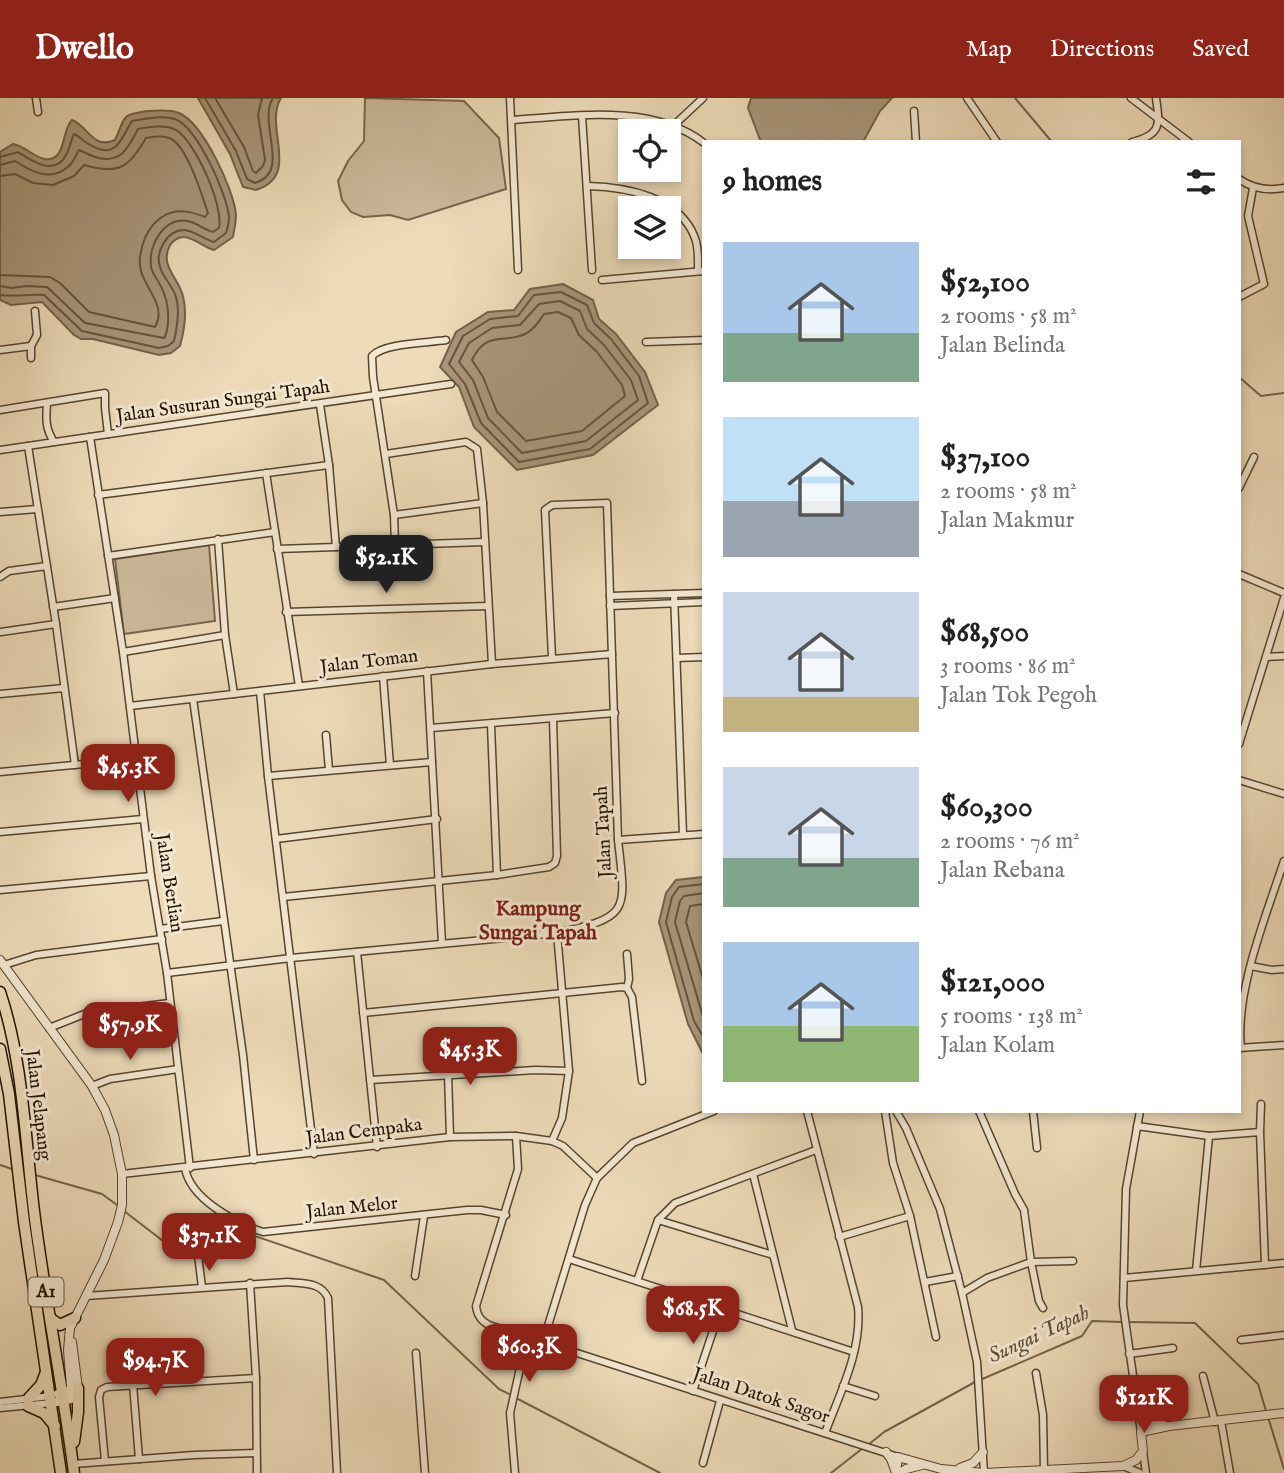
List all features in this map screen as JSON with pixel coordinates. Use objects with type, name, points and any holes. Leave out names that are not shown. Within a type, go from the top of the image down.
[{"type":"main road","name":"Jalan Jelapang","points":[[0,992],[8,1017],[20,1139],[20,1185],[46,1368],[73,1465]]},
{"type":"main road","name":"Jalan Jelapang","points":[[0,1049],[31,1189],[50,1318],[56,1399],[55,1426],[61,1473]]},
{"type":"main road","points":[[50,1318],[60,1325],[75,1318]]},
{"type":"main road","points":[[46,1368],[43,1382],[28,1402],[44,1413],[55,1426]]},
{"type":"main road","points":[[73,1465],[78,1388]]},
{"type":"street","points":[[36,98],[38,112]]},
{"type":"street","points":[[510,98],[518,270]]},
{"type":"street","points":[[681,119],[703,98]]},
{"type":"street","points":[[967,98],[997,140]]},
{"type":"street","points":[[1131,98],[1186,140]]},
{"type":"street","points":[[1138,140],[1152,135],[1156,130],[1159,119],[1156,98]]},
{"type":"street","points":[[914,111],[916,140]]},
{"type":"street","points":[[512,120],[628,115],[643,119]]},
{"type":"street","points":[[582,116],[592,270]]},
{"type":"street","points":[[681,132],[702,142]]},
{"type":"street","points":[[1241,180],[1252,188],[1284,188]]},
{"type":"street","points":[[588,186],[623,189],[649,195],[681,216],[695,239],[701,271],[602,279]]},
{"type":"street","points":[[1241,296],[1264,284],[1248,216],[1252,188]]},
{"type":"street","points":[[1241,217],[1248,216]]},
{"type":"street","points":[[31,358],[37,335],[35,311]]},
{"type":"street","points":[[395,545],[394,515],[376,397],[373,354],[387,348],[446,340]]},
{"type":"street","points":[[646,342],[702,340]]},
{"type":"street","points":[[0,350],[32,346]]},
{"type":"street","name":"Jalan Susuran Sungai Tapah","points":[[0,450],[451,384]]},
{"type":"street","points":[[0,410],[105,393],[108,434]]},
{"type":"street","points":[[47,403],[45,423],[54,442]]},
{"type":"street","points":[[320,405],[329,465],[336,547]]},
{"type":"street","name":"Jalan Berlian","points":[[90,437],[123,652],[150,876],[167,973],[187,1168]]},
{"type":"street","points":[[386,454],[466,442],[472,445],[479,456],[492,664]]},
{"type":"street","points":[[27,446],[56,624],[75,765]]},
{"type":"street","points":[[1241,484],[1254,457]]},
{"type":"street","points":[[99,495],[329,465]]},
{"type":"street","points":[[266,473],[299,686]]},
{"type":"street","points":[[394,515],[483,503]]},
{"type":"street","name":"Jalan Tapah","points":[[167,973],[291,958],[557,933],[601,922],[618,910],[623,892],[618,840],[607,503],[552,505],[545,510],[552,658]]},
{"type":"street","points":[[0,512],[37,509]]},
{"type":"street","points":[[108,556],[275,532]]},
{"type":"street","points":[[218,539],[225,635],[234,694]]},
{"type":"street","points":[[278,550],[484,542]]},
{"type":"street","points":[[0,577],[9,571],[47,566]]},
{"type":"street","points":[[1241,575],[1284,596],[1241,738]]},
{"type":"street","points":[[610,596],[702,593]]},
{"type":"street","points":[[674,594],[683,835]]},
{"type":"street","points":[[53,607],[115,598]]},
{"type":"street","points":[[610,606],[702,602]]},
{"type":"street","points":[[286,612],[488,606]]},
{"type":"street","points":[[1,632],[56,624]]},
{"type":"street","points":[[123,652],[225,635]]},
{"type":"street","name":"Jalan Toman","points":[[130,706],[427,671],[612,654]]},
{"type":"street","points":[[1266,657],[1284,656]]},
{"type":"street","points":[[677,658],[702,657]]},
{"type":"street","points":[[427,671],[442,943]]},
{"type":"street","points":[[383,676],[390,765]]},
{"type":"street","points":[[0,694],[64,688]]},
{"type":"street","points":[[260,691],[314,1154]]},
{"type":"street","points":[[193,699],[243,1055],[254,1160]]},
{"type":"street","points":[[432,728],[615,713]]},
{"type":"street","points":[[284,897],[549,867],[555,863],[557,856],[553,719]]},
{"type":"street","points":[[491,725],[497,875]]},
{"type":"street","points":[[326,735],[329,770]]},
{"type":"street","points":[[0,772],[136,759]]},
{"type":"street","points":[[268,776],[432,762]]},
{"type":"street","points":[[1241,781],[1284,793]]},
{"type":"street","points":[[0,832],[144,819]]},
{"type":"street","points":[[276,839],[437,820]]},
{"type":"street","points":[[618,840],[702,834]]},
{"type":"street","points":[[1241,1008],[1251,966],[1282,876],[1284,861]]},
{"type":"street","points":[[1,891],[150,876]]},
{"type":"street","points":[[160,929],[223,921]]},
{"type":"street","points":[[552,1141],[562,1118],[569,1070],[557,933]]},
{"type":"street","points":[[56,1399],[71,1388],[68,1343],[70,1328],[104,1260],[118,1222],[121,1174],[114,1135],[92,1086],[2,963],[36,955],[162,939]]},
{"type":"street","points":[[357,952],[377,1147]]},
{"type":"street","points":[[625,987],[629,979],[627,954]]},
{"type":"street","points":[[1251,966],[1284,970]]},
{"type":"street","points":[[363,1013],[625,987]]},
{"type":"street","points":[[625,987],[632,997],[642,1081]]},
{"type":"street","points":[[49,1028],[87,1013],[170,1003]]},
{"type":"street","points":[[1241,1048],[1284,1045]]},
{"type":"street","points":[[92,1086],[110,1079],[178,1069]]},
{"type":"street","points":[[370,1080],[569,1070]]},
{"type":"street","points":[[449,1074],[450,1138]]},
{"type":"street","points":[[1261,1104],[1265,1265]]},
{"type":"street","points":[[543,1342],[585,1206],[597,1178],[633,1143],[709,1113]]},
{"type":"street","points":[[807,1113],[858,1307],[860,1326],[843,1386],[825,1433]]},
{"type":"street","points":[[885,1113],[894,1163],[910,1216],[936,1337]]},
{"type":"street","points":[[897,1113],[940,1209],[958,1276],[977,1362],[984,1473]]},
{"type":"street","points":[[980,1113],[1024,1210],[1031,1262],[1043,1308]]},
{"type":"street","points":[[1033,1113],[1037,1148]]},
{"type":"street","points":[[1140,1113],[1126,1189],[1123,1305],[1146,1473]]},
{"type":"street","points":[[1137,1126],[1209,1136],[1260,1132]]},
{"type":"street","name":"Jalan Cempaka","points":[[121,1174],[450,1138],[516,1136],[552,1141],[573,1154],[597,1178]]},
{"type":"street","name":"Jalan Datok Sagor","points":[[516,1136],[518,1169],[476,1306],[483,1322],[898,1457]]},
{"type":"street","points":[[1196,1271],[1209,1136]]},
{"type":"street","points":[[637,1281],[658,1220],[675,1203],[816,1150]]},
{"type":"street","name":"Jalan Melor","points":[[187,1168],[186,1177],[194,1190],[243,1225],[263,1232],[467,1210],[506,1215]]},
{"type":"street","points":[[753,1174],[792,1330]]},
{"type":"street","points":[[415,1276],[424,1216]]},
{"type":"street","points":[[839,1237],[910,1216]]},
{"type":"street","points":[[658,1220],[773,1255]]},
{"type":"street","points":[[197,1247],[202,1287]]},
{"type":"street","points":[[569,1259],[854,1352]]},
{"type":"street","points":[[962,1293],[987,1278],[1031,1262],[1073,1261]]},
{"type":"street","points":[[1124,1278],[1284,1264]]},
{"type":"street","points":[[925,1282],[958,1276]]},
{"type":"street","points":[[86,1296],[288,1282],[317,1286],[324,1290],[328,1298],[337,1473]]},
{"type":"street","points":[[250,1283],[256,1378],[257,1473]]},
{"type":"street","points":[[693,1391],[720,1310]]},
{"type":"street","points":[[0,1408],[28,1402],[71,1399],[78,1388],[72,1343],[75,1318]]},
{"type":"street","points":[[1241,1340],[1284,1335]]},
{"type":"street","points":[[515,1473],[511,1400],[527,1337]]},
{"type":"street","points":[[1129,1353],[1173,1348]]},
{"type":"street","points":[[416,1353],[425,1473]]},
{"type":"street","points":[[1036,1373],[1050,1472]]},
{"type":"street","points":[[1203,1376],[1218,1421],[1230,1473]]},
{"type":"street","points":[[105,1461],[99,1396],[101,1390],[132,1385],[256,1378]]},
{"type":"street","points":[[132,1385],[139,1459]]},
{"type":"street","points":[[843,1386],[875,1396]]},
{"type":"street","points":[[702,1463],[720,1401]]},
{"type":"street","points":[[0,1402],[28,1402]]},
{"type":"street","points":[[1138,1409],[1153,1424],[1169,1426]]},
{"type":"street","points":[[1141,1432],[1169,1426],[1281,1413]]},
{"type":"street","points":[[897,1473],[898,1457],[925,1465],[984,1473],[1050,1472],[1123,1466],[1136,1460],[1154,1429]]},
{"type":"street","points":[[883,1451],[891,1459],[897,1473]]},
{"type":"street","points":[[953,1470],[973,1464],[983,1452]]},
{"type":"street","points":[[73,1465],[256,1453]]},
{"type":"street","points":[[92,1462],[93,1473]]},
{"type":"street","points":[[897,1473],[925,1465]]},
{"type":"street","points":[[1123,1466],[1140,1473]]},
{"type":"shaded area","points":[[365,98],[464,101],[499,138],[506,189],[408,220],[390,215],[363,217],[351,212],[342,200],[338,181],[348,161],[364,141]]},
{"type":"shaded area","points":[[209,545],[215,621],[124,634],[115,559]]},
{"type":"water","points":[[198,98],[281,98],[276,122],[279,162],[277,173],[270,183],[256,190],[243,187],[230,154]]},
{"type":"water","points":[[751,98],[892,98],[880,111],[864,140],[760,140],[748,108]]},
{"type":"water","points":[[147,111],[179,113],[198,130],[216,158],[230,190],[236,215],[233,237],[214,250],[184,237],[170,245],[167,252],[168,266],[181,290],[185,309],[183,335],[180,346],[171,353],[159,355],[93,339],[81,339],[42,302],[11,305],[0,300],[0,152],[13,144],[41,158],[52,159],[60,151],[72,120],[96,140],[107,142],[115,140],[127,116]]},
{"type":"water","points":[[563,284],[593,300],[599,319],[616,334],[645,372],[658,405],[593,455],[517,470],[474,427],[459,387],[440,367],[456,332],[488,312],[514,310],[530,289]]},
{"type":"water","points":[[702,877],[702,1052],[688,1024],[659,922],[666,893],[676,880]]},
{"type":"waterway","points":[[1015,98],[1050,140]]},
{"type":"waterway","points":[[1241,379],[1261,396],[1284,393]]},
{"type":"waterway","name":"Sungai Tapah","points":[[0,1165],[12,1169]]},
{"type":"waterway","name":"Sungai Tapah","points":[[35,1175],[102,1194],[117,1205]]},
{"type":"waterway","name":"Sungai Tapah","points":[[124,1211],[167,1244],[237,1230],[384,1280],[499,1389],[511,1395]]},
{"type":"waterway","name":"Sungai Tapah","points":[[980,1380],[1082,1336],[1092,1321],[1122,1322]]},
{"type":"waterway","name":"Sungai Tapah","points":[[1127,1322],[1195,1323],[1258,1384],[1266,1411]]},
{"type":"waterway","name":"Sungai Tapah","points":[[868,1445],[884,1432],[975,1382]]},
{"type":"waterway","name":"Sungai Tapah","points":[[516,1398],[660,1473]]},
{"type":"waterway","name":"Sungai Tapah","points":[[1268,1417],[1284,1469]]},
{"type":"waterway","name":"Sungai Tapah","points":[[831,1473],[863,1448]]},
{"type":"district","name":"Kampung Sungai Tapah","points":[[538,921]]}]
